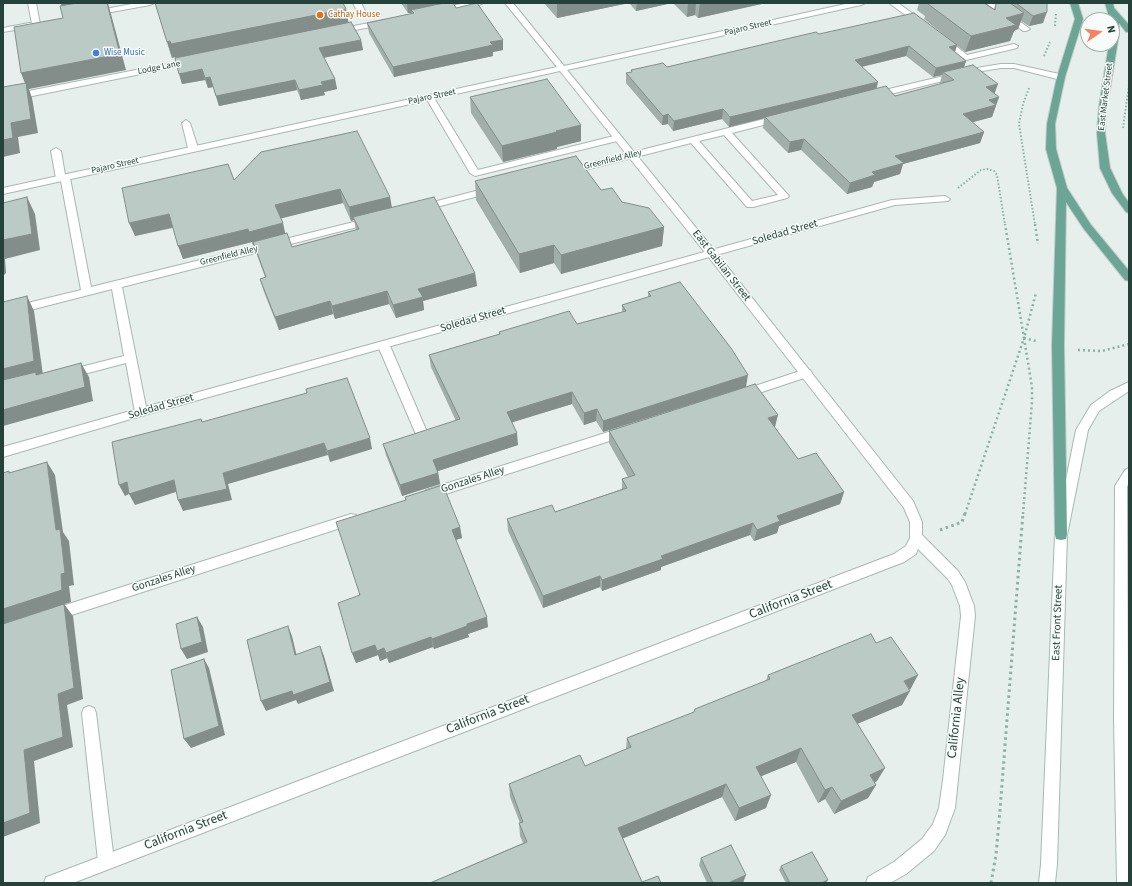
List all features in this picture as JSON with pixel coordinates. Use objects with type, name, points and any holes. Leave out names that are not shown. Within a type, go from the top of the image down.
[{"type":"main road","points":[[1074,3],[1079,19],[1061,77],[1051,130],[1051,149],[1062,188],[1087,227],[1129,278]]},
{"type":"main road","points":[[1110,6],[1129,30]]},
{"type":"main road","name":"East Market Street","points":[[1110,6],[1115,22],[1115,34],[1103,107],[1101,133],[1106,168],[1117,193],[1129,210]]},
{"type":"main road","points":[[1061,535],[1058,345],[1062,188]]},
{"type":"street","points":[[3,30],[40,23],[32,3]]},
{"type":"street","points":[[90,14],[150,3]]},
{"type":"street","points":[[357,3],[361,11]]},
{"type":"street","points":[[432,12],[479,3]]},
{"type":"street","name":"East Gabilan Street","points":[[509,3],[711,253],[909,505],[916,522],[916,538]]},
{"type":"street","name":"Pajaro Street","points":[[3,191],[193,148],[563,70],[861,3]]},
{"type":"street","points":[[893,3],[966,58],[1014,46]]},
{"type":"street","points":[[990,3],[1026,29]]},
{"type":"street","points":[[330,33],[393,20]]},
{"type":"street","name":"Lodge Lane","points":[[3,99],[198,60]]},
{"type":"street","points":[[866,97],[982,68],[1001,66],[1014,66],[1061,77]]},
{"type":"street","points":[[430,98],[475,173],[618,138]]},
{"type":"street","name":"Greenfield Alley","points":[[556,174],[788,116]]},
{"type":"street","points":[[186,123],[193,148]]},
{"type":"street","points":[[693,140],[750,205],[784,196],[726,132]]},
{"type":"street","points":[[56,151],[87,292]]},
{"type":"street","points":[[409,211],[502,188]]},
{"type":"street","name":"Soledad Street","points":[[3,452],[141,412],[384,346],[895,202],[945,199]]},
{"type":"street","name":"Greenfield Alley","points":[[3,313],[378,219]]},
{"type":"street","points":[[116,285],[141,412]]},
{"type":"street","points":[[384,346],[421,432]]},
{"type":"street","points":[[55,378],[130,358]]},
{"type":"street","points":[[733,397],[806,373]]},
{"type":"street","name":"East Front Street","points":[[1047,883],[1049,864],[1061,535],[1082,430],[1095,408],[1114,394],[1129,386]]},
{"type":"street","name":"Gonzales Alley","points":[[421,497],[634,429]]},
{"type":"street","points":[[1125,883],[1122,720],[1121,486],[1129,473]]},
{"type":"street","name":"Gonzales Alley","points":[[41,618],[360,516]]},
{"type":"street","name":"California Street","points":[[52,883],[899,558],[911,550],[916,538]]},
{"type":"street","name":"California Alley","points":[[874,883],[900,868],[928,845],[938,829],[947,808],[951,780],[968,616],[967,606],[958,582],[953,575],[916,538]]},
{"type":"street","points":[[89,713],[106,861]]},
{"type":"path","points":[[1122,132],[1129,85]]},
{"type":"path","points":[[945,199],[981,170],[987,169],[994,171],[997,175],[1032,386],[1032,410],[1000,810],[996,855],[990,883]]},
{"type":"path","points":[[916,538],[962,522],[1024,338]]},
{"type":"path","points":[[1076,349],[1102,351],[1129,344]]},
{"type":"building","points":[[77,3],[107,3],[120,54],[21,73],[14,27],[63,18],[60,6]]},
{"type":"building","points":[[155,3],[343,3],[346,9],[171,44],[170,41],[167,42]]},
{"type":"building","points":[[444,3],[453,3],[456,8],[477,3],[503,40],[490,42],[493,45],[393,67],[367,23],[414,13],[411,10]]},
{"type":"building","points":[[984,3],[995,10],[996,3],[1010,3],[1024,13],[1006,18],[1016,25],[971,36],[928,4]]},
{"type":"building","points":[[1016,3],[1047,3],[1047,12],[1033,16]]},
{"type":"building","points":[[914,13],[957,45],[949,47],[966,61],[936,68],[909,46],[855,60],[878,82],[730,117],[723,109],[674,121],[668,114],[663,116],[626,73],[632,72],[631,70],[663,63],[667,67],[816,32],[819,34]]},
{"type":"building","points":[[351,22],[361,40],[319,48],[335,79],[321,82],[323,85],[299,90],[295,80],[216,96],[210,77],[205,78],[202,69],[179,74],[175,58]]},
{"type":"building","points":[[973,65],[998,84],[986,87],[999,97],[989,100],[996,105],[963,114],[984,132],[895,156],[904,163],[872,172],[875,175],[850,183],[804,139],[790,142],[765,117],[886,86],[895,96],[954,80],[943,72]]},
{"type":"building","points":[[547,79],[581,125],[502,146],[470,97]]},
{"type":"building","points":[[26,83],[31,119],[11,123],[13,138],[3,140],[3,87]]},
{"type":"building","points":[[357,131],[390,197],[349,207],[340,189],[275,205],[283,223],[249,232],[248,229],[178,246],[169,214],[129,223],[122,188],[228,164],[234,180],[261,152]]},
{"type":"building","points":[[576,156],[601,190],[612,188],[622,202],[649,208],[664,227],[561,255],[554,245],[519,254],[475,181]]},
{"type":"building","points":[[27,197],[32,234],[3,240],[3,203]]},
{"type":"building","points":[[434,197],[475,273],[418,289],[423,297],[393,305],[387,291],[332,306],[330,301],[275,317],[260,279],[266,277],[253,242],[287,233],[292,247],[359,229],[353,217]]},
{"type":"building","points":[[680,282],[731,348],[748,375],[603,421],[597,409],[584,413],[572,392],[507,412],[517,433],[433,460],[438,473],[400,485],[383,444],[460,419],[429,355],[500,334],[499,332],[569,311],[577,324],[626,311],[622,305],[651,296],[648,292]]},
{"type":"building","points":[[27,296],[34,361],[3,369],[3,302]]},
{"type":"building","points":[[81,363],[85,387],[3,410],[3,380],[36,372],[36,375]]},
{"type":"building","points":[[347,378],[370,438],[327,451],[324,443],[223,473],[227,489],[178,500],[174,480],[129,494],[127,482],[119,485],[112,442],[201,419],[202,422],[307,393],[306,389]]},
{"type":"building","points":[[755,384],[778,415],[768,418],[798,459],[816,453],[844,492],[777,516],[780,521],[757,530],[753,523],[661,556],[663,559],[602,580],[600,576],[543,596],[507,519],[552,505],[555,512],[627,488],[622,479],[635,475],[609,431]]},
{"type":"building","points":[[47,462],[56,530],[60,529],[65,573],[61,574],[62,590],[3,609],[3,473],[9,471],[9,473]]},
{"type":"building","points":[[443,485],[460,527],[452,530],[487,617],[432,639],[431,637],[386,653],[384,648],[377,651],[375,645],[352,653],[338,603],[360,595],[336,522],[406,500],[405,497]]},
{"type":"building","points":[[64,604],[74,688],[58,694],[63,737],[24,750],[30,813],[3,823],[3,624]]},
{"type":"building","points":[[197,617],[202,642],[181,649],[176,624]]},
{"type":"building","points":[[288,626],[295,655],[320,646],[330,682],[293,695],[292,691],[261,701],[247,640]]},
{"type":"building","points":[[871,634],[876,643],[891,637],[918,675],[904,681],[910,691],[852,715],[885,768],[870,775],[876,785],[841,801],[832,787],[825,790],[801,748],[756,767],[771,795],[739,808],[726,784],[618,828],[642,882],[658,876],[661,883],[430,883],[527,842],[519,823],[523,822],[509,784],[580,755],[585,766],[631,747],[627,738],[694,712],[695,709],[770,679],[768,675]]},
{"type":"building","points":[[204,659],[219,726],[184,739],[171,670]]},
{"type":"building","points":[[731,845],[746,875],[728,883],[713,883],[701,858]]},
{"type":"building","points":[[812,852],[828,880],[821,883],[790,883],[781,866]]},
{"type":"place","name":"Cathay House","points":[[320,15]]},
{"type":"place","name":"Wise Music","points":[[96,53]]}]
